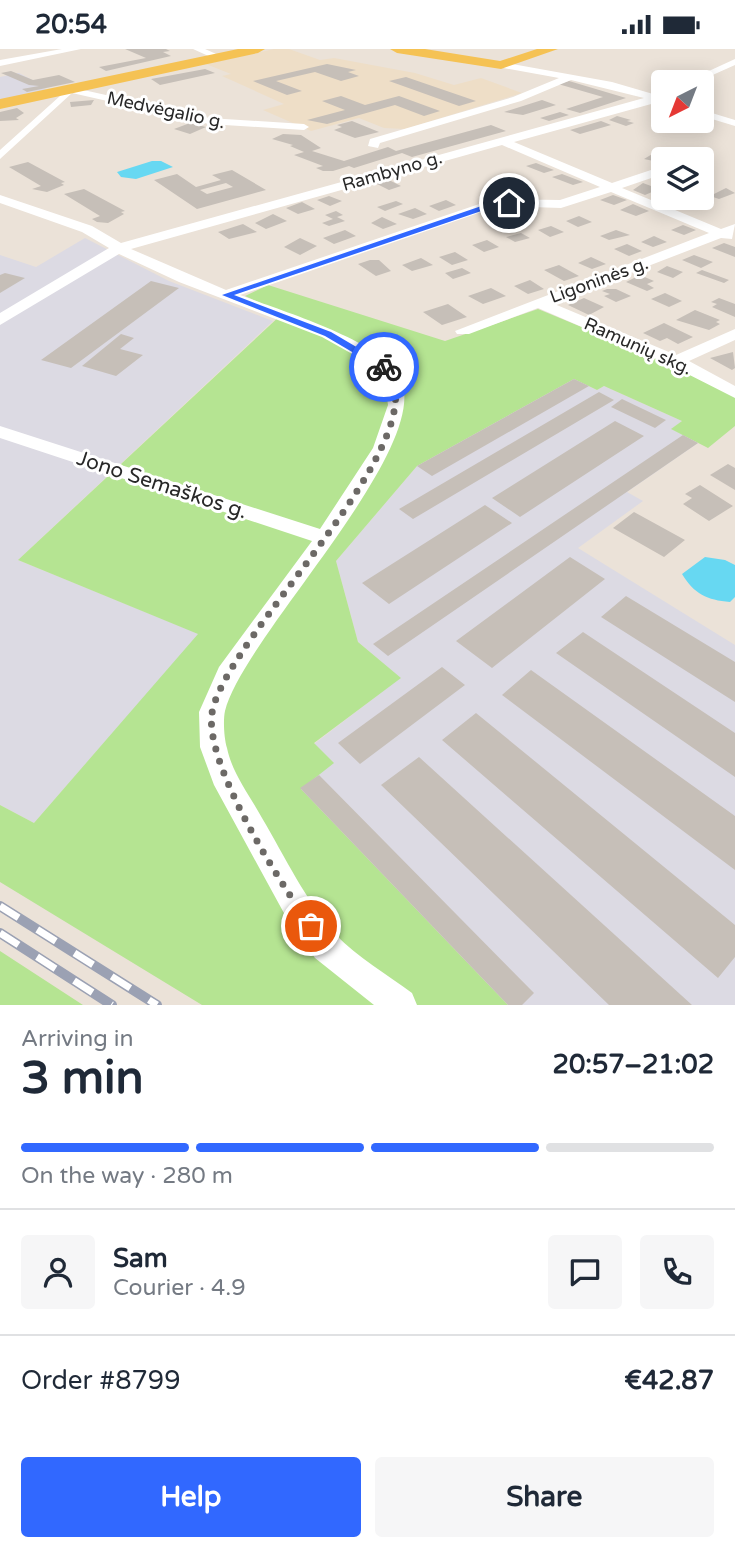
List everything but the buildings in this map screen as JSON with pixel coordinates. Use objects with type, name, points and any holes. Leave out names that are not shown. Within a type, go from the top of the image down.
[{"type":"main road","points":[[0,104],[258,49]]},
{"type":"main road","points":[[397,49],[501,65],[551,49]]},
{"type":"street","points":[[0,63],[77,49]]},
{"type":"street","points":[[197,49],[218,57]]},
{"type":"street","points":[[714,71],[735,62]]},
{"type":"street","points":[[501,65],[612,85],[651,96]]},
{"type":"street","points":[[374,146],[374,141],[517,99],[571,77]]},
{"type":"street","points":[[0,156],[70,90]]},
{"type":"street","name":"Medvėgalio g.","points":[[70,90],[208,121],[304,127]]},
{"type":"street","name":"Rambyno g.","points":[[0,320],[121,247],[651,100]]},
{"type":"street","points":[[714,117],[735,123]]},
{"type":"street","points":[[501,141],[611,188],[730,233]]},
{"type":"street","points":[[226,295],[498,202],[561,204],[651,174]]},
{"type":"street","points":[[6,204],[87,229],[155,266],[328,334],[378,361],[392,377],[397,399],[395,418],[382,448],[325,538],[228,674],[212,712],[213,747],[223,777],[296,905],[326,947],[400,1005]]},
{"type":"street","name":"Ligoninės g.","points":[[463,331],[730,233]]},
{"type":"street","name":"Ramunių skg.","points":[[539,303],[676,361],[735,393]]},
{"type":"street","points":[[676,361],[735,334]]},
{"type":"street","name":"Jono Semaškos g.","points":[[0,432],[325,538]]},
{"type":"shaded area","points":[[274,49],[289,49],[320,60],[334,58],[415,73],[454,85],[481,78],[522,93],[405,129],[384,128],[359,118],[311,131],[263,110],[284,104],[222,76],[231,74],[206,64]]},
{"type":"shaded area","points":[[19,73],[50,91],[0,102],[0,77]]},
{"type":"shaded area","points":[[85,238],[169,281],[273,321],[18,560],[199,634],[34,823],[0,805],[0,255],[36,267]]},
{"type":"shaded area","points":[[574,379],[597,390],[604,386],[682,421],[672,429],[698,443],[627,492],[643,501],[578,548],[735,645],[735,1005],[508,1005],[300,788],[314,744],[400,678],[358,642],[336,561],[417,466]]},
{"type":"green space","points":[[268,285],[445,341],[538,309],[654,357],[735,397],[735,426],[708,448],[671,429],[682,421],[604,386],[597,390],[574,379],[417,466],[336,561],[358,642],[401,678],[314,743],[334,763],[301,789],[508,1005],[202,1005],[0,882],[0,805],[34,823],[198,634],[18,560],[283,313],[245,296]]},
{"type":"green space","points":[[0,951],[83,1005],[0,1005]]},
{"type":"water","points":[[152,161],[161,161],[173,167],[136,179],[121,177],[117,172]]},
{"type":"water","points":[[705,557],[725,560],[735,565],[735,597],[730,602],[702,595],[691,587],[682,574]]},
{"type":"railway","points":[[0,906],[157,1005]]},
{"type":"railway","points":[[0,933],[112,1005]]},
{"type":"way so far","points":[[311,926],[296,905],[223,777],[213,747],[212,712],[228,674],[243,650],[325,538],[382,448],[395,418],[397,405],[392,377],[384,367]]},
{"type":"route","points":[[384,367],[356,347],[328,334],[226,295],[498,202],[509,203]]}]
